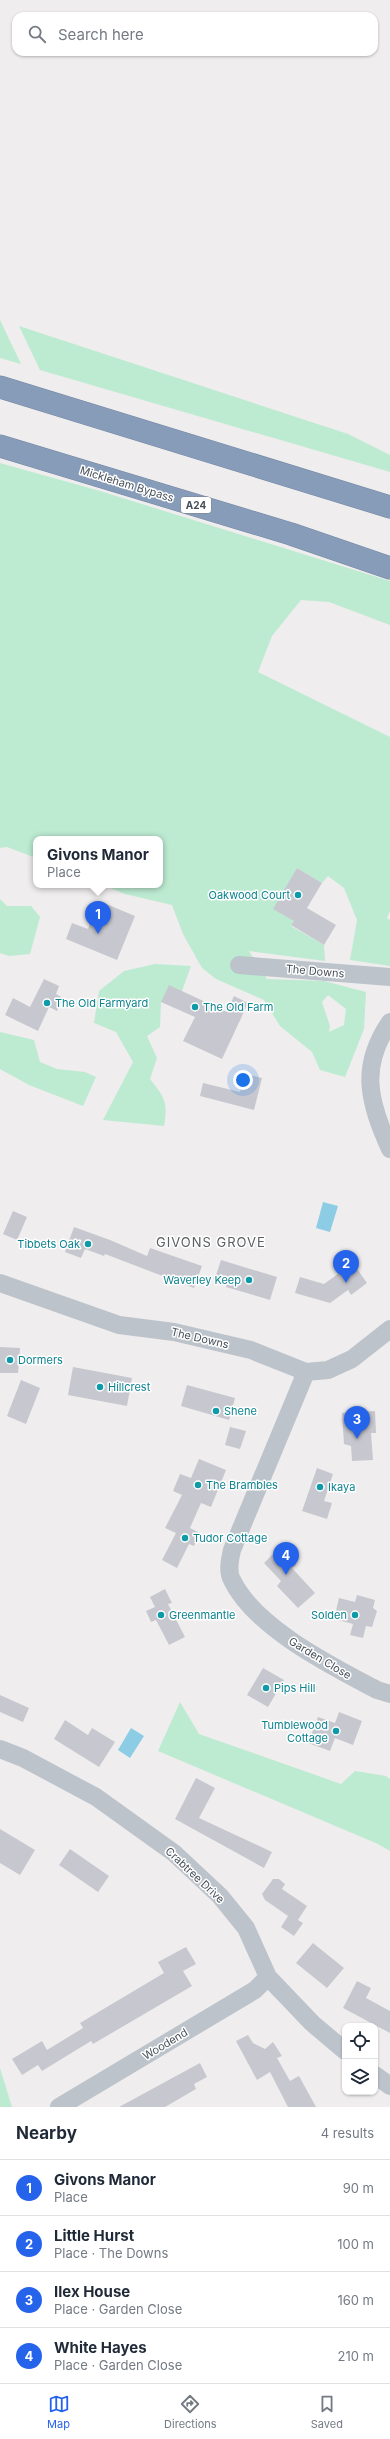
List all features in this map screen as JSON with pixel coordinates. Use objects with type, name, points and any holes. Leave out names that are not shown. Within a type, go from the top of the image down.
[{"type":"highway","points":[[0,387],[390,507]]},
{"type":"highway","name":"Mickleham Bypass","points":[[0,446],[291,534],[390,568]]},
{"type":"street","name":"The Downs","points":[[239,965],[390,978]]},
{"type":"street","points":[[390,1022],[373,1052],[369,1075],[375,1117],[390,1149]]},
{"type":"street","name":"The Downs","points":[[0,1283],[119,1324],[174,1332],[251,1350],[306,1372],[328,1370],[352,1360],[390,1329]]},
{"type":"street","name":"Garden Close","points":[[306,1372],[232,1550],[229,1566],[231,1579],[251,1606],[289,1640],[377,1690],[390,1694]]},
{"type":"street","name":"Crabtree Drive","points":[[0,1749],[23,1758],[96,1797],[174,1853],[220,1896],[246,1928],[268,1977],[312,2023],[342,2048]]},
{"type":"street","name":"Woodend","points":[[59,2107],[255,1990],[268,1977]]},
{"type":"street","points":[[378,2077],[390,2086]]},
{"type":"green space","points":[[0,320],[21,364],[0,358]]},
{"type":"green space","points":[[19,326],[348,434],[390,455],[390,472],[40,370]]},
{"type":"green space","points":[[0,463],[100,491],[390,581],[390,625],[329,602],[301,600],[272,636],[258,672],[390,737],[390,911],[387,918],[390,920],[390,966],[350,960],[357,920],[344,888],[328,876],[322,883],[297,868],[294,921],[291,926],[324,945],[325,961],[249,951],[267,979],[324,981],[366,992],[364,1029],[345,1077],[320,1070],[312,1052],[280,1026],[264,1000],[216,979],[202,968],[183,934],[172,905],[125,894],[110,888],[163,888],[163,836],[33,836],[33,857],[7,847],[0,848]],"holes":[[[328,995],[346,1009],[344,1025],[329,1032],[330,1026],[322,1002]]]},
{"type":"green space","points":[[0,899],[7,906],[31,906],[40,917],[30,954],[9,956],[0,953]]},
{"type":"green space","points":[[155,964],[191,966],[182,991],[161,1002],[160,1027],[147,1036],[157,1058],[150,1079],[164,1101],[166,1111],[164,1126],[103,1120],[133,1062],[116,1032],[94,1023],[99,991],[124,971]]},
{"type":"green space","points":[[0,1032],[34,1040],[40,1062],[57,1069],[85,1072],[96,1077],[83,1106],[29,1085],[0,1069]]},
{"type":"green space","points":[[180,1702],[199,1734],[341,1784],[355,1771],[386,1776],[390,1779],[390,1851],[378,1844],[158,1751]]},
{"type":"green space","points":[[0,2068],[12,2107],[0,2107]]},
{"type":"water","points":[[323,1202],[338,1206],[330,1232],[316,1228]]},
{"type":"water","points":[[131,1728],[144,1736],[130,1758],[118,1750]]},
{"type":"building","name":"Oakwood Court","points":[[297,868],[322,883],[307,908],[336,925],[324,945],[291,925],[294,921],[273,909]]},
{"type":"building","points":[[99,901],[135,916],[117,960],[66,939],[72,923],[88,929]]},
{"type":"building","name":"The Old Farmyard","points":[[44,979],[59,986],[56,994],[63,998],[57,1011],[49,1007],[38,1031],[5,1015],[13,998],[30,1007]]},
{"type":"building","name":"The Old Farm","points":[[169,985],[227,1012],[234,996],[248,1003],[222,1059],[183,1041],[195,1017],[161,1002]]},
{"type":"building","points":[[245,1074],[262,1078],[254,1110],[200,1096],[203,1083],[240,1092]]},
{"type":"building","points":[[13,1211],[27,1217],[17,1240],[3,1234]]},
{"type":"building","points":[[74,1227],[110,1240],[147,1256],[150,1248],[202,1266],[194,1288],[105,1254],[104,1256],[85,1249],[81,1258],[65,1252]]},
{"type":"building","name":"Waverley Keep","points":[[221,1260],[277,1277],[270,1300],[226,1287],[227,1282],[215,1278]]},
{"type":"building","points":[[353,1263],[367,1283],[351,1295],[348,1290],[330,1303],[295,1293],[300,1277],[324,1284]]},
{"type":"building","name":"Dormers","points":[[0,1347],[20,1348],[18,1373],[0,1373]]},
{"type":"building","name":"Hillcrest","points":[[73,1367],[132,1378],[127,1406],[68,1395]]},
{"type":"building","points":[[21,1380],[40,1388],[26,1424],[7,1416]]},
{"type":"building","name":"Shene","points":[[187,1385],[235,1398],[229,1420],[181,1406]]},
{"type":"building","points":[[375,1411],[376,1433],[371,1433],[373,1460],[352,1461],[351,1446],[344,1444],[342,1413]]},
{"type":"building","points":[[230,1427],[246,1431],[240,1449],[225,1445]]},
{"type":"building","points":[[199,1459],[226,1470],[211,1507],[201,1503],[190,1528],[200,1533],[194,1546],[189,1544],[177,1568],[162,1560],[176,1533],[165,1528],[182,1495],[173,1491],[180,1474],[191,1478]]},
{"type":"building","name":"Ikaya","points":[[317,1468],[333,1474],[324,1501],[332,1503],[327,1519],[302,1511]]},
{"type":"building","points":[[279,1548],[296,1565],[292,1568],[315,1593],[298,1608],[277,1586],[281,1581],[264,1563]]},
{"type":"building","name":"Greenmantle","points":[[165,1589],[172,1603],[168,1604],[185,1637],[169,1645],[156,1620],[151,1622],[146,1611],[155,1607],[150,1597]]},
{"type":"building","name":"Solden","points":[[357,1595],[375,1600],[373,1608],[377,1611],[372,1627],[366,1626],[363,1638],[350,1635],[353,1624],[334,1619],[339,1598],[355,1602]]},
{"type":"building","name":"Pips Hill","points":[[263,1668],[284,1680],[268,1707],[247,1695]]},
{"type":"building","points":[[0,1695],[29,1708],[23,1722],[0,1712]]},
{"type":"building","name":"Tumblewood Cottage","points":[[339,1712],[362,1721],[353,1745],[335,1738],[330,1751],[308,1743],[318,1717],[335,1723]]},
{"type":"building","points":[[65,1720],[88,1735],[92,1728],[115,1742],[99,1767],[54,1739]]},
{"type":"building","points":[[196,1778],[215,1788],[199,1818],[272,1852],[264,1868],[175,1819]]},
{"type":"building","points":[[0,1829],[35,1850],[20,1875],[0,1863]]},
{"type":"building","points":[[70,1849],[109,1876],[98,1892],[59,1865]]},
{"type":"building","points":[[273,1879],[279,1879],[285,1884],[282,1889],[307,1906],[298,1920],[303,1923],[294,1936],[281,1927],[288,1916],[265,1900],[262,1894]]},
{"type":"building","points":[[313,1943],[344,1968],[327,1988],[296,1963]]},
{"type":"building","points":[[186,1947],[196,1964],[183,1971],[192,1986],[93,2044],[91,2041],[42,2071],[38,2065],[22,2075],[12,2059],[42,2041],[47,2050],[83,2028],[80,2023],[164,1973],[158,1962]]},
{"type":"building","points":[[357,1981],[371,1988],[366,1998],[390,2011],[390,2033],[378,2027],[378,2023],[371,2023],[343,2008]]},
{"type":"building","points":[[248,2035],[253,2043],[265,2049],[273,2042],[282,2056],[277,2058],[290,2081],[299,2076],[316,2107],[288,2107],[270,2072],[257,2080],[236,2041]]},
{"type":"building","points":[[200,2063],[207,2077],[194,2084],[196,2089],[165,2107],[119,2107]]},
{"type":"place","name":"Oakwood Court","points":[[298,895]]},
{"type":"place","name":"Givons Manor","points":[[98,934]]},
{"type":"place","name":"The Old Farmyard","points":[[47,1003]]},
{"type":"place","name":"The Old Farm","points":[[195,1007]]},
{"type":"place","name":"Tibbets Oak","points":[[88,1244]]},
{"type":"place","name":"Waverley Keep","points":[[249,1280]]},
{"type":"place","name":"Little Hurst","points":[[346,1283]]},
{"type":"place","name":"Dormers","points":[[10,1360]]},
{"type":"place","name":"Hillcrest","points":[[100,1387]]},
{"type":"place","name":"Shene","points":[[216,1411]]},
{"type":"place","name":"Ilex House","points":[[357,1439]]},
{"type":"place","name":"The Brambles","points":[[198,1485]]},
{"type":"place","name":"Ikaya","points":[[320,1487]]},
{"type":"place","name":"Tudor Cottage","points":[[185,1538]]},
{"type":"place","name":"White Hayes","points":[[286,1575]]},
{"type":"place","name":"Greenmantle","points":[[161,1615]]},
{"type":"place","name":"Solden","points":[[355,1615]]},
{"type":"place","name":"Pips Hill","points":[[266,1688]]},
{"type":"place","name":"Tumblewood Cottage","points":[[336,1731]]},
{"type":"district","name":"GIVONS GROVE","points":[[211,1242]]}]
